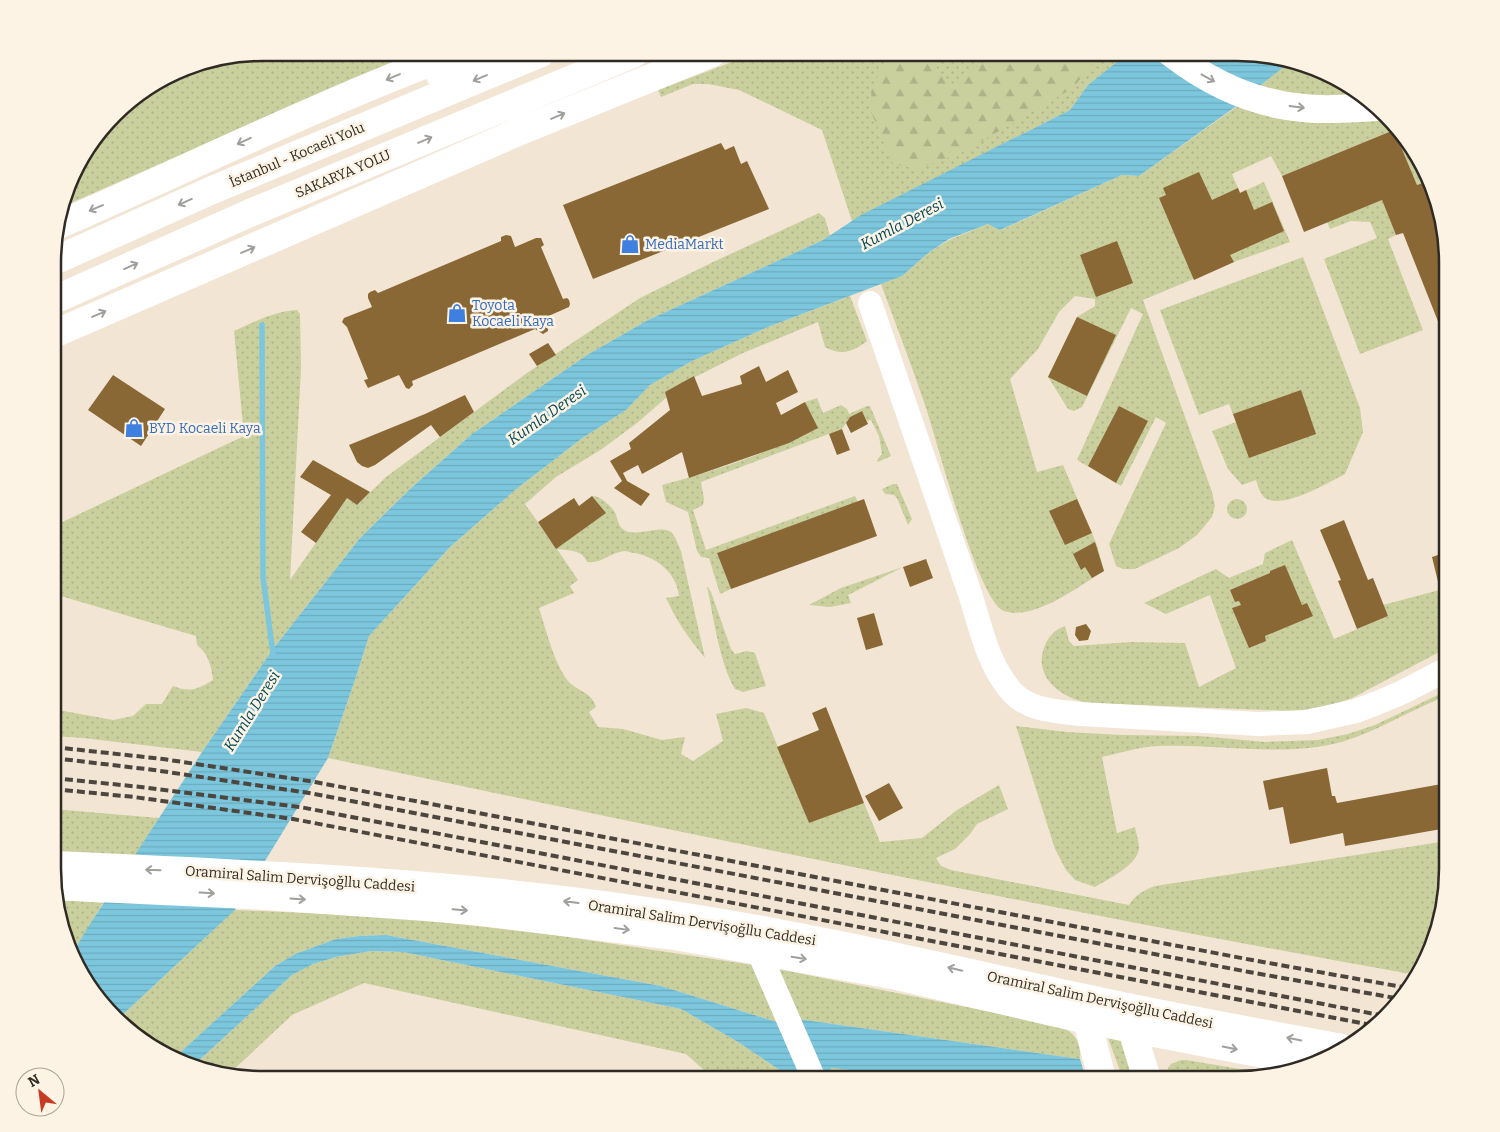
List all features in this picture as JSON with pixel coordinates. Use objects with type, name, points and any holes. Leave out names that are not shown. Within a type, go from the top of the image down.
[{"type":"main road","points":[[66,222],[278,126],[436,61]]},
{"type":"main road","points":[[210,191],[419,85],[471,61]]},
{"type":"main road","name":"İstanbul - Kocaeli Yolu","points":[[61,258],[210,191],[522,61]]},
{"type":"main road","name":"SAKARYA YOLU","points":[[61,297],[250,213],[615,61]]},
{"type":"main road","points":[[61,331],[518,132],[692,61]]},
{"type":"main road","points":[[1182,61],[1204,76],[1249,97],[1276,105],[1306,109],[1365,107]]},
{"type":"main road","points":[[250,213],[518,132]]},
{"type":"main road","name":"Oramiral Salim Dervişoğllu Caddesi","points":[[61,866],[252,885],[629,930],[760,957],[897,976],[1132,1018],[1333,1047]]},
{"type":"main road","name":"Oramiral Salim Dervişoğllu Caddesi","points":[[62,886],[252,885],[469,890],[679,916],[772,932],[910,959],[1087,1010]]},
{"type":"main road","points":[[1087,1010],[1099,1071]]},
{"type":"main road","points":[[1132,1018],[1147,1071]]},
{"type":"main road","name":"Oramiral Salim Dervişoğllu Caddesi","points":[[1132,1018],[1182,1039],[1299,1061]]},
{"type":"main road","points":[[1151,1071],[1164,1048],[1182,1039]]},
{"type":"street","points":[[870,303],[992,661],[1014,694],[1028,704],[1054,711],[1080,714],[1258,724],[1290,723],[1331,718],[1356,711],[1404,692],[1439,673]]},
{"type":"street","points":[[760,957],[810,1071]]},
{"type":"green space","points":[[263,61],[395,61],[70,203],[88,162],[111,130],[140,103],[174,82],[211,68],[237,63]]},
{"type":"green space","points":[[735,61],[1118,61],[1088,85],[1070,110],[852,221],[822,130],[739,90],[708,84],[693,84],[661,97],[658,90]]},
{"type":"green space","points":[[887,61],[935,61],[938,73],[951,85],[986,61],[1094,62],[1073,88],[963,152],[917,169],[893,164],[872,114],[871,88]]},
{"type":"green space","points":[[1284,67],[1326,82],[1353,98],[1327,100],[1257,88]]},
{"type":"green space","points":[[1239,105],[1274,118],[1303,122],[1378,118],[1390,132],[1282,176],[1271,156],[1232,174],[1240,193],[1264,182],[1290,242],[1234,262],[1143,300],[1212,492],[1215,506],[1212,517],[1197,535],[1179,548],[1135,569],[1123,569],[1116,566],[1109,544],[1166,423],[1156,417],[1121,486],[1077,460],[1143,314],[1131,308],[1082,407],[1074,411],[1068,409],[1048,377],[1077,317],[1095,306],[1095,299],[1075,296],[1059,312],[1038,349],[1010,379],[1037,472],[1063,465],[1097,545],[1104,571],[1042,607],[1016,613],[1004,611],[994,601],[982,580],[971,551],[959,518],[926,408],[881,284],[902,276],[927,254],[949,240],[988,224],[1001,230],[1122,175],[1139,176]]},
{"type":"green space","points":[[1400,144],[1418,174],[1422,183],[1417,185]]},
{"type":"green space","points":[[1382,200],[1396,235],[1388,239],[1423,330],[1360,354],[1324,259],[1377,238],[1370,222],[1351,221],[1330,229],[1327,222]]},
{"type":"green space","points":[[819,213],[825,218],[830,236],[648,320],[587,355],[472,434],[410,489],[360,538],[273,649],[202,752],[61,737],[61,710],[113,720],[133,716],[146,704],[162,704],[173,686],[189,690],[203,686],[213,680],[209,661],[197,645],[196,636],[61,596],[61,523],[244,436],[234,331],[281,312],[297,310],[300,314],[301,369],[290,580],[347,498],[357,505],[386,477],[527,373],[640,298]]},
{"type":"green space","points":[[1303,257],[1360,408],[1363,432],[1345,474],[1305,494],[1282,501],[1273,501],[1263,496],[1256,480],[1242,485],[1228,469],[1212,431],[1236,422],[1229,404],[1199,415],[1160,310]]},
{"type":"green space","points":[[850,296],[867,341],[847,352],[831,350],[825,347],[818,322],[743,353],[665,392],[667,397],[637,423],[602,449],[556,477],[525,504],[556,548],[605,513],[592,496],[595,496],[610,506],[620,526],[625,530],[638,532],[667,530],[676,539],[681,551],[705,658],[683,629],[666,598],[679,596],[670,573],[658,562],[643,555],[624,551],[601,560],[587,562],[578,553],[557,549],[578,580],[570,586],[574,593],[539,608],[551,646],[563,674],[568,681],[588,695],[594,702],[596,707],[589,712],[598,727],[623,729],[662,740],[685,737],[681,754],[693,761],[723,741],[716,714],[746,708],[764,713],[809,823],[864,803],[880,842],[922,838],[957,810],[999,785],[1008,809],[977,824],[955,849],[936,858],[941,866],[951,870],[1129,905],[1140,893],[1155,886],[1439,842],[1439,869],[1435,908],[1428,934],[1410,974],[1007,898],[328,758],[369,636],[450,547],[515,490],[581,439],[626,410],[650,385],[692,361],[768,327]]},
{"type":"green space","points":[[817,398],[823,413],[841,405],[847,409],[849,414],[870,406],[891,456],[878,462],[877,460],[882,454],[879,436],[871,420],[867,421],[862,411],[850,417],[842,429],[701,482],[704,499],[703,505],[693,510],[706,550],[855,496],[858,502],[717,553],[731,589],[720,594],[709,558],[701,557],[697,551],[688,512],[666,502],[662,485],[741,461],[817,428],[805,402]]},
{"type":"green space","points":[[897,484],[912,519],[908,525],[897,498],[894,495],[885,494],[882,489]]},
{"type":"green space","points":[[1233,499],[1241,499],[1247,505],[1247,513],[1241,519],[1233,519],[1227,513],[1227,505]]},
{"type":"green space","points":[[1292,540],[1334,639],[1388,616],[1383,605],[1439,590],[1439,652],[1352,698],[1338,703],[1293,711],[1089,703],[1079,701],[1060,692],[1047,678],[1043,669],[1042,659],[1044,648],[1052,634],[1065,626],[1069,641],[1074,646],[1131,642],[1185,643],[1199,687],[1236,668],[1210,595],[1166,614],[1144,603],[1216,569],[1229,578],[1263,564],[1265,553]]},
{"type":"green space","points":[[903,567],[848,595],[851,603],[830,607],[809,605],[841,588]]},
{"type":"green space","points":[[707,586],[711,592],[731,649],[735,654],[747,651],[755,653],[766,686],[743,692],[735,689],[721,654]]},
{"type":"green space","points":[[1439,694],[1439,700],[1368,732],[1335,744],[1277,750],[1158,746],[1102,757],[1117,833],[1135,827],[1139,848],[1134,860],[1128,866],[1095,887],[1075,880],[1066,870],[1055,849],[1016,726],[1067,732],[1200,736],[1265,742],[1318,740],[1348,734],[1375,725]]},
{"type":"green space","points":[[61,810],[159,818],[134,857],[61,853]]},
{"type":"green space","points":[[64,900],[103,903],[77,946],[68,921]]},
{"type":"green space","points":[[235,910],[399,917],[561,936],[753,965],[780,1023],[661,986],[386,935],[336,939],[295,954],[275,966],[180,1053],[151,1037],[123,1015]]},
{"type":"green space","points":[[371,951],[403,952],[681,1009],[738,1042],[781,1071],[705,1071],[686,1054],[364,983],[292,1015],[235,1069],[199,1060],[292,975],[313,964],[336,957]]},
{"type":"green space","points":[[773,968],[1060,1026],[1074,1035],[1080,1048],[1080,1059],[798,1019]]},
{"type":"green space","points":[[1108,1038],[1125,1042],[1134,1071],[1120,1071]]},
{"type":"green space","points":[[1186,1060],[1247,1070],[1168,1071],[1171,1064]]},
{"type":"green space","points":[[831,1068],[860,1071],[829,1071]]},
{"type":"water","name":"Kumla Deresi","points":[[1118,61],[1237,61],[1284,67],[1257,88],[1249,97],[1139,176],[1122,175],[1000,230],[988,224],[949,239],[927,254],[902,276],[768,327],[692,361],[650,385],[626,410],[581,439],[515,490],[450,547],[369,636],[328,758],[235,910],[123,1015],[120,1012],[95,981],[77,946],[202,752],[273,649],[360,538],[410,489],[472,434],[587,355],[648,320],[823,240],[861,215],[1070,110],[1088,85]]},
{"type":"water","points":[[386,935],[661,986],[780,1023],[798,1019],[1080,1059],[1084,1071],[860,1071],[831,1068],[831,1071],[781,1071],[738,1042],[681,1009],[403,952],[371,951],[336,957],[313,964],[292,975],[199,1060],[180,1053],[275,966],[295,954],[336,939]]},
{"type":"building","points":[[1390,132],[1400,144],[1417,185],[1422,183],[1432,211],[1439,263],[1439,324],[1403,233],[1396,235],[1382,200],[1304,232],[1282,176]]},
{"type":"building","name":"MediaMarkt","points":[[721,143],[725,150],[734,146],[741,164],[747,161],[769,209],[593,279],[563,205]]},
{"type":"building","points":[[1199,172],[1212,200],[1238,188],[1240,193],[1246,190],[1254,210],[1272,202],[1284,231],[1230,255],[1234,262],[1194,280],[1159,198],[1166,195],[1163,188]]},
{"type":"building","name":"Toyota Kocaeli Kaya","points":[[511,236],[515,247],[536,238],[541,238],[544,245],[541,247],[563,299],[567,298],[569,300],[569,307],[544,318],[548,331],[543,334],[535,329],[412,381],[413,385],[409,389],[406,388],[399,375],[368,388],[364,380],[368,379],[347,327],[342,322],[344,318],[372,307],[368,298],[370,292],[375,290],[378,293],[501,241],[501,237]]},
{"type":"building","points":[[1117,241],[1133,283],[1096,297],[1080,255]]},
{"type":"building","points":[[1077,317],[1116,335],[1087,396],[1048,377]]},
{"type":"building","points":[[548,343],[556,355],[537,366],[529,354]]},
{"type":"building","points":[[759,366],[766,382],[788,370],[798,392],[776,403],[781,415],[805,402],[818,428],[789,443],[689,478],[682,452],[642,474],[638,465],[623,473],[627,481],[650,494],[641,506],[614,488],[622,481],[610,461],[631,449],[629,443],[670,410],[665,392],[694,376],[702,396],[742,384],[740,376]]},
{"type":"building","name":"BYD Kocaeli Kaya","points":[[113,375],[165,409],[141,446],[88,410]]},
{"type":"building","points":[[1301,390],[1316,434],[1249,458],[1233,414]]},
{"type":"building","points":[[465,395],[474,412],[440,437],[431,425],[375,465],[368,468],[357,462],[349,445],[425,414]]},
{"type":"building","points":[[1119,406],[1148,421],[1116,483],[1088,466]]},
{"type":"building","points":[[862,411],[868,424],[851,433],[846,423],[850,417]]},
{"type":"building","points":[[842,429],[850,450],[837,455],[829,434]]},
{"type":"building","points":[[313,460],[370,492],[357,505],[347,498],[316,543],[301,532],[331,495],[300,477]]},
{"type":"building","points":[[592,496],[606,513],[556,549],[538,522],[574,498],[579,506]]},
{"type":"building","points":[[864,499],[877,536],[731,589],[717,553]]},
{"type":"building","points":[[1077,499],[1092,533],[1065,545],[1049,511]]},
{"type":"building","points":[[1344,520],[1368,580],[1373,578],[1388,616],[1357,629],[1338,581],[1341,580],[1320,530]]},
{"type":"building","points":[[1095,542],[1104,571],[1092,578],[1085,567],[1081,570],[1073,554]]},
{"type":"building","points":[[1439,555],[1439,586],[1432,557]]},
{"type":"building","points":[[926,559],[933,578],[910,587],[903,567]]},
{"type":"building","points":[[1285,565],[1302,605],[1307,603],[1313,616],[1265,636],[1266,641],[1249,648],[1232,608],[1241,605],[1239,601],[1235,602],[1230,590]]},
{"type":"building","points":[[874,613],[883,645],[866,650],[857,618]]},
{"type":"building","points":[[1086,624],[1091,631],[1088,640],[1079,641],[1075,635],[1076,627]]},
{"type":"building","points":[[826,707],[864,803],[809,823],[777,747],[819,730],[812,713]]},
{"type":"building","points":[[1327,768],[1332,796],[1335,796],[1337,803],[1439,784],[1439,829],[1345,846],[1343,833],[1290,844],[1283,807],[1269,810],[1263,781]]},
{"type":"building","points":[[889,783],[903,808],[879,821],[865,796]]},
{"type":"waterway","points":[[262,325],[263,577],[273,654]]},
{"type":"railway","points":[[61,748],[163,759],[315,782],[1401,987]]},
{"type":"railway","points":[[61,759],[154,770],[309,793],[1249,972],[1393,998]]},
{"type":"railway","points":[[61,779],[300,807],[1377,1015]]},
{"type":"railway","points":[[61,790],[134,797],[293,819],[1366,1024]]},
{"type":"place","name":"MediaMarkt","points":[[630,244]]},
{"type":"place","name":"Toyota Kocaeli Kaya","points":[[457,313]]},
{"type":"place","name":"BYD Kocaeli Kaya","points":[[134,428]]}]
